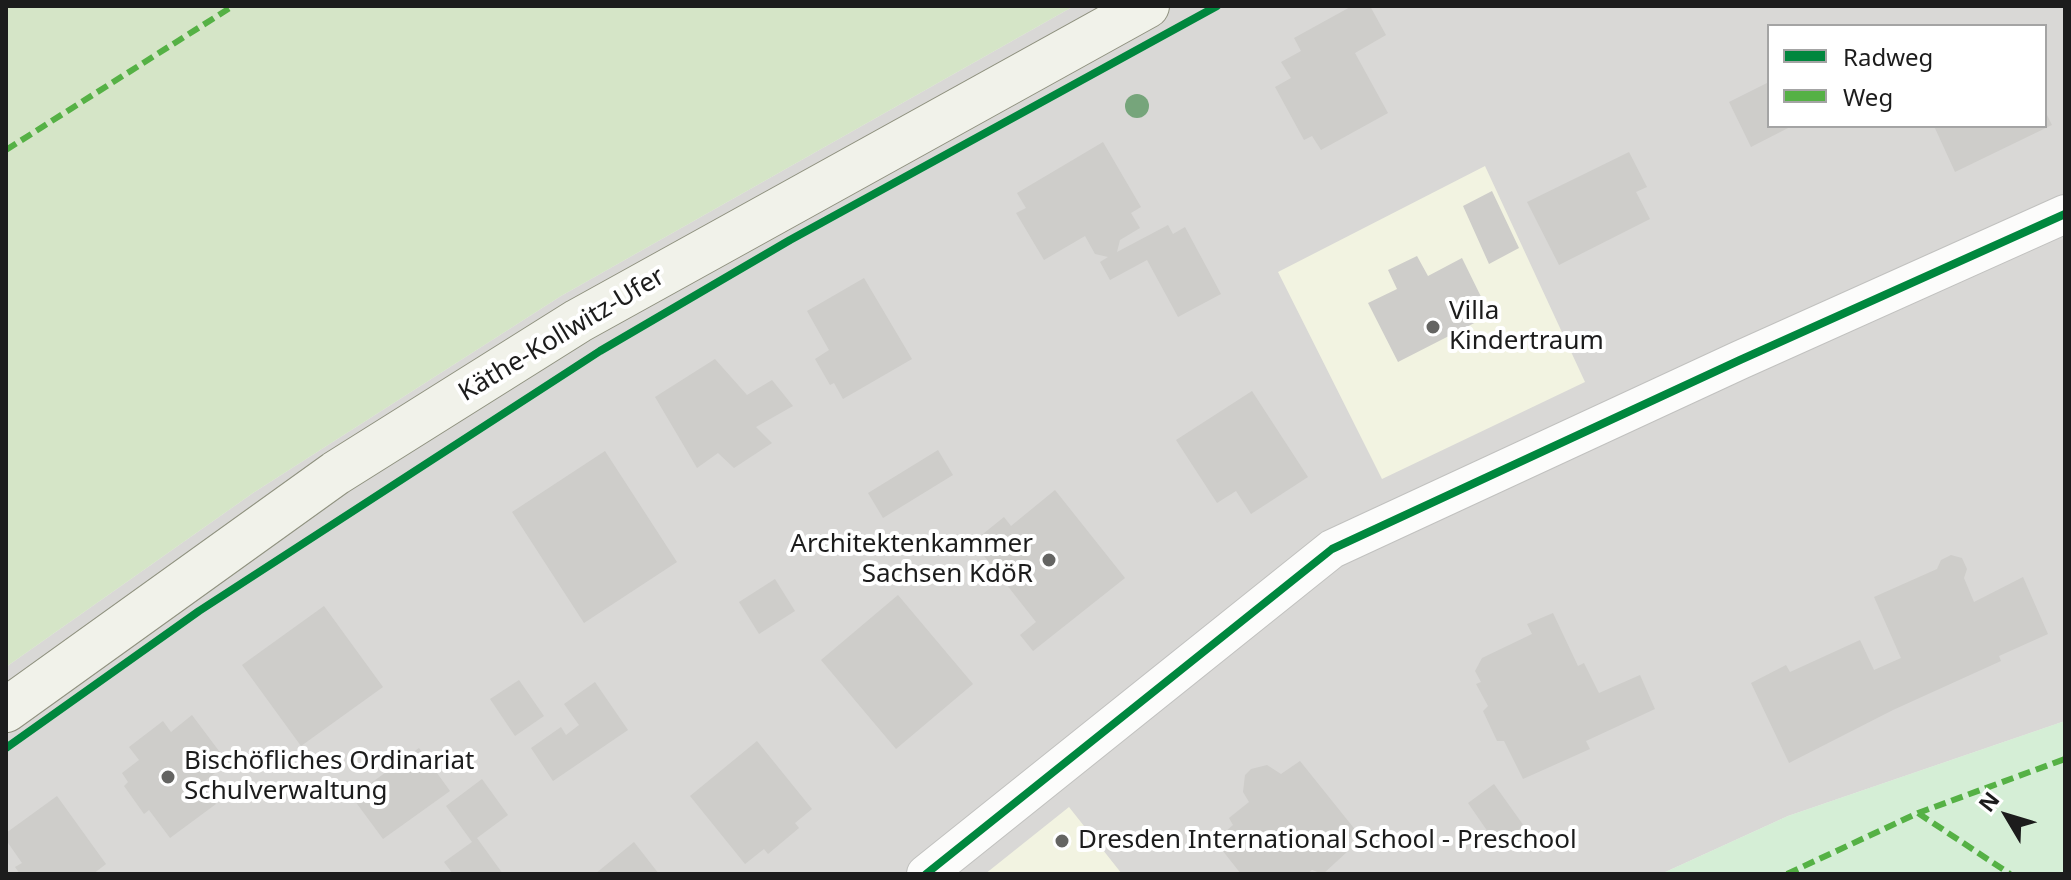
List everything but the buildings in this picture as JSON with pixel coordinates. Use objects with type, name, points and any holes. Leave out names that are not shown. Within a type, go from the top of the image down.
[{"type":"main road","name":"Käthe-Kollwitz-Ufer","points":[[6,710],[336,473],[578,321],[1147,6]]},
{"type":"street","points":[[926,874],[1332,549],[2065,214]]},
{"type":"shaded area","points":[[1074,6],[2065,6],[2065,721],[1788,816],[1661,874],[6,874],[6,667],[253,493],[561,296]]},
{"type":"shaded area","name":"Villa Kindertraum","points":[[1485,166],[1585,382],[1382,479],[1278,272]]},
{"type":"shaded area","name":"Dresden International School - Preschool","points":[[1069,807],[1122,874],[985,874]]},
{"type":"green space","points":[[6,6],[1074,6],[561,296],[253,493],[6,667]]},
{"type":"green space","points":[[2065,721],[2065,874],[1661,874],[1788,816]]},
{"type":"marked path","points":[[6,150],[233,6]]},
{"type":"marked path","points":[[1787,874],[1918,813],[2065,759]]},
{"type":"marked path","points":[[1918,813],[2010,874]]},
{"type":"cycle path","points":[[6,748],[199,611],[600,351],[790,240],[1217,6]]},
{"type":"cycle path","points":[[926,874],[1332,549],[2065,214]]},
{"type":"place","name":"Villa Kindertraum","points":[[1433,327]]},
{"type":"place","name":"Architektenkammer Sachsen KdöR","points":[[1049,560]]},
{"type":"place","name":"Bischöfliches Ordinariat Schulverwaltung","points":[[168,777]]},
{"type":"place","name":"Dresden International School - Preschool","points":[[1062,841]]}]
